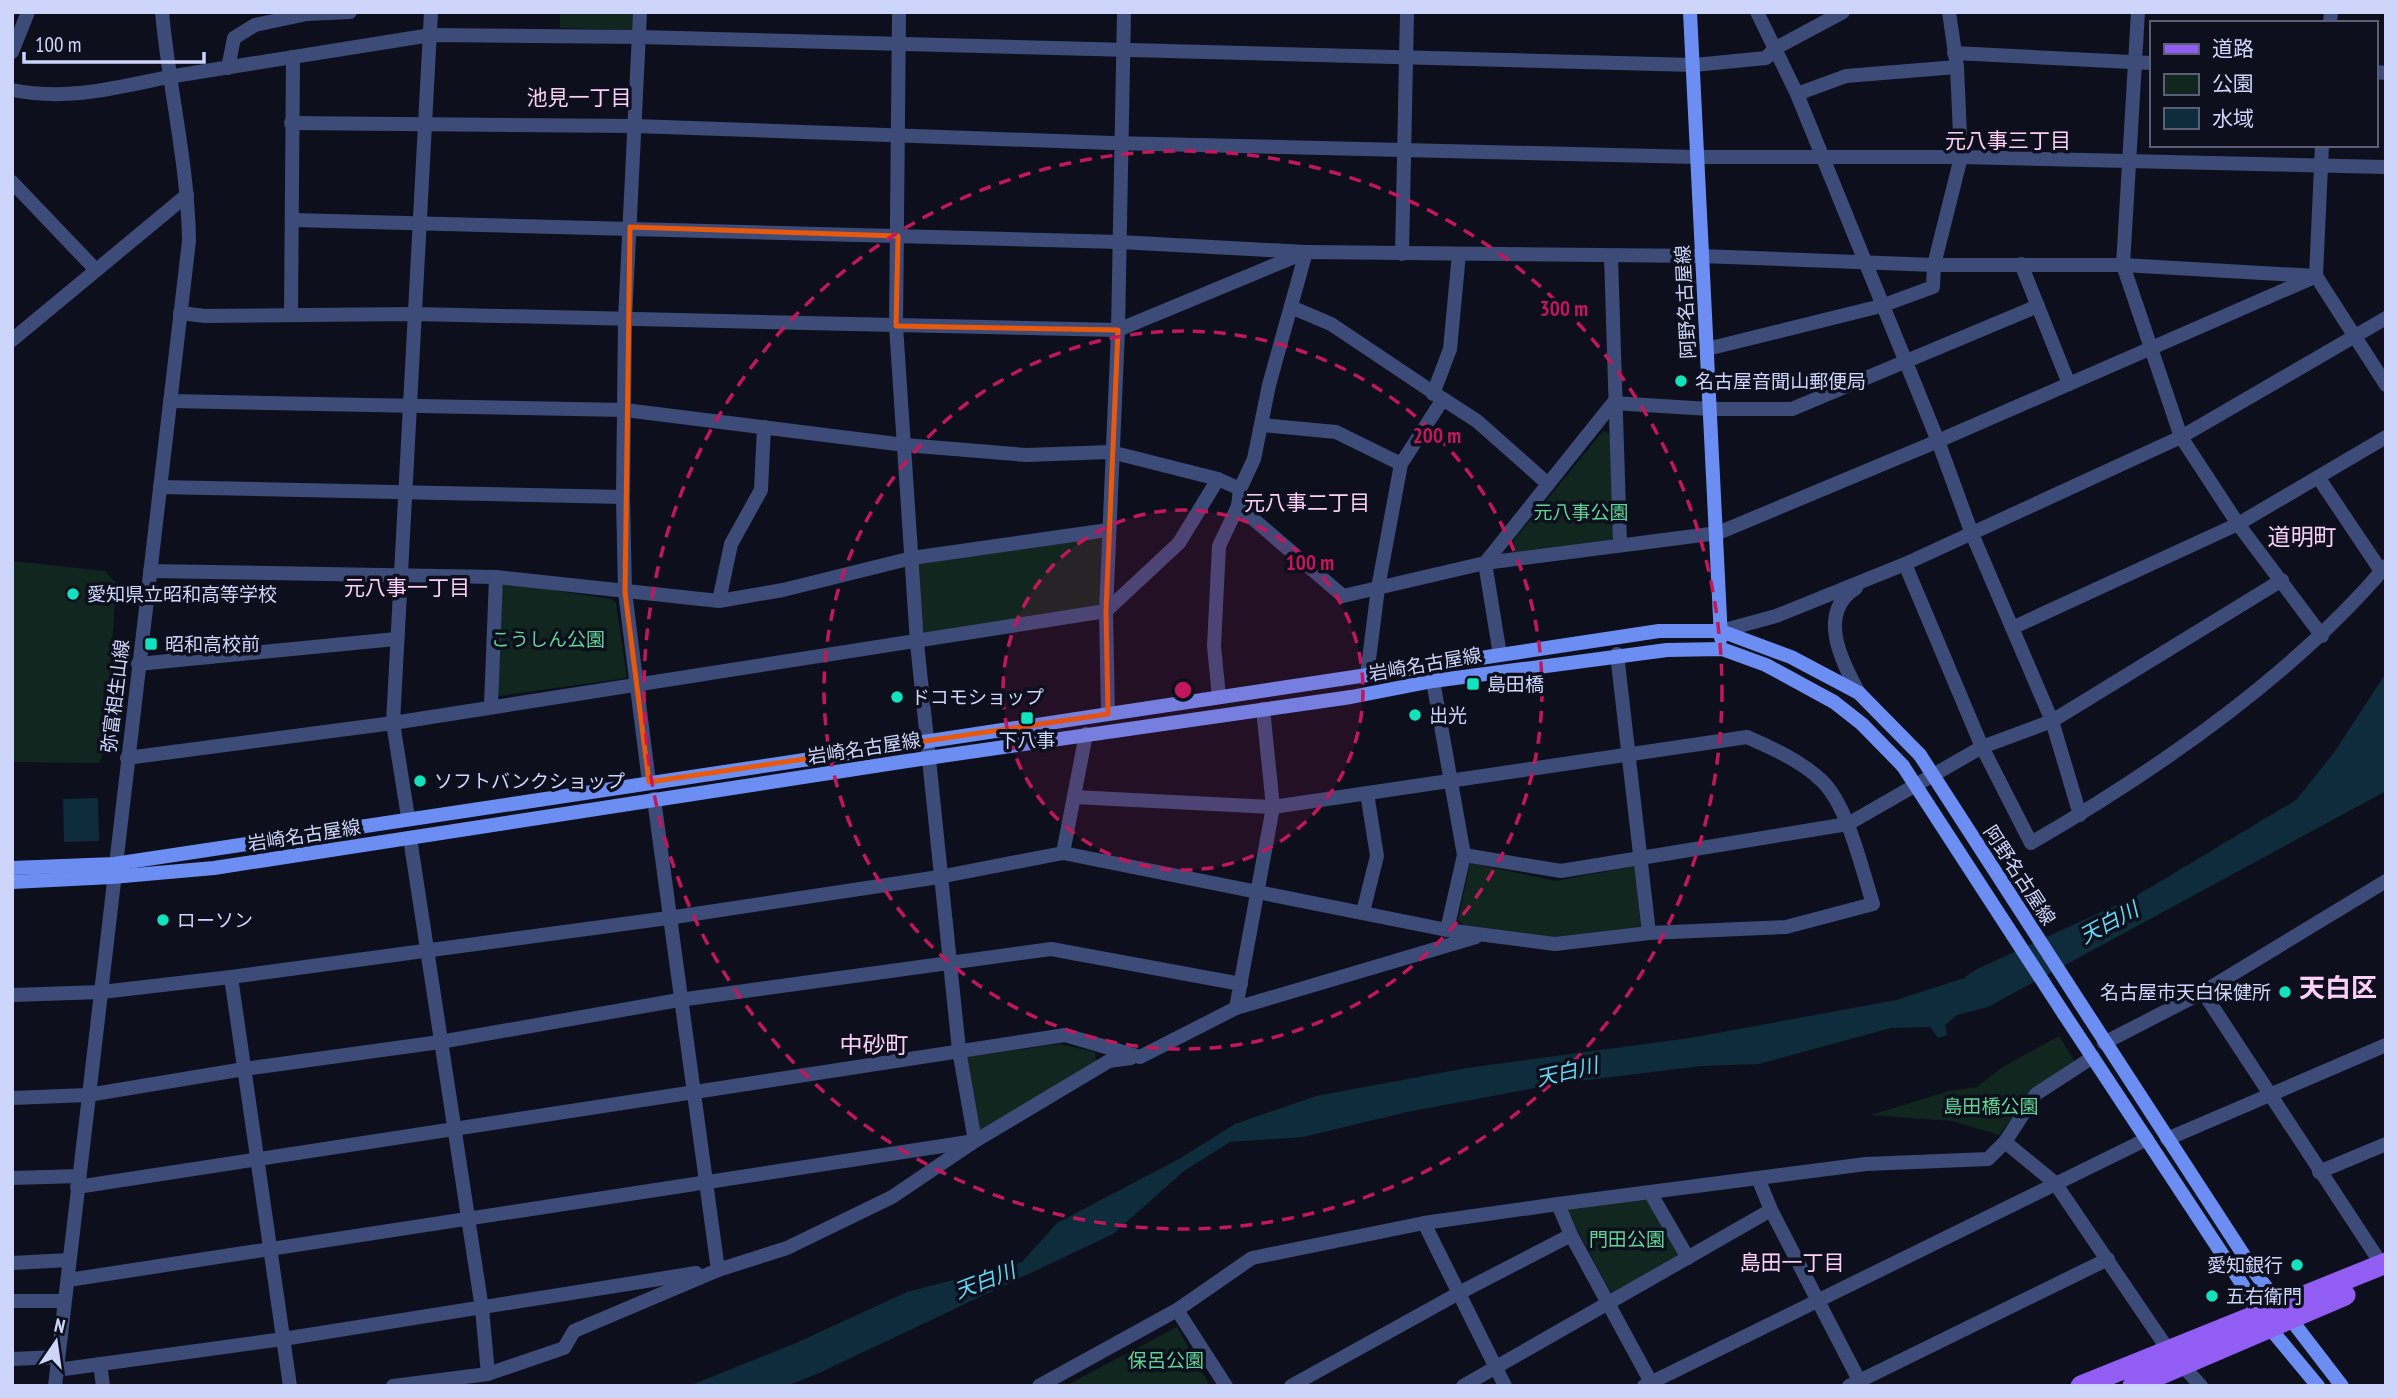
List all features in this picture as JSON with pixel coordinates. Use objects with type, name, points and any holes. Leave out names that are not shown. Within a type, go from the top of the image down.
[{"type":"main road","name":"阿野名古屋線","points":[[1690,12],[1722,649],[1766,665],[1834,702],[1862,724],[1903,766],[2242,1284],[2264,1322],[2318,1386]]},
{"type":"main road","name":"岩崎名古屋線","points":[[12,881],[113,870],[408,817],[1659,631],[1721,631]]},
{"type":"main road","name":"阿野名古屋線","points":[[1721,631],[1791,657],[1859,693],[1920,755],[2167,1139],[2285,1313],[2342,1386]]},
{"type":"main road","name":"岩崎名古屋線","points":[[12,868],[214,868],[930,757],[1351,697],[1433,681],[1617,654],[1722,649]]},
{"type":"main road","points":[[2081,1386],[2176,1358],[2385,1269]]},
{"type":"main road","points":[[2133,1386],[2176,1358]]},
{"type":"street","points":[[12,52],[28,12]]},
{"type":"street","name":"弥富相生山線","points":[[55,1386],[102,992],[113,870],[189,241],[187,195],[168,77],[163,12]]},
{"type":"street","points":[[228,68],[234,38],[256,25],[307,14],[350,12]]},
{"type":"street","points":[[408,817],[393,723],[431,12]]},
{"type":"street","points":[[640,12],[625,319],[625,592],[649,782]]},
{"type":"street","points":[[899,12],[900,135],[896,326],[917,643],[930,757],[939,877],[959,1050],[975,1140]]},
{"type":"street","points":[[1108,714],[1106,611],[1118,330],[1124,12]]},
{"type":"street","points":[[1402,254],[1407,12]]},
{"type":"street","points":[[1756,12],[1797,94],[1820,157],[1938,442],[1972,534],[2052,721],[2080,815]]},
{"type":"street","points":[[12,90],[52,96],[78,96],[168,77],[431,35],[639,37],[1694,65],[1766,58],[1774,49],[1843,12]]},
{"type":"street","points":[[1707,349],[1881,306],[1933,287],[1934,265],[1961,157],[1956,60],[1949,12]]},
{"type":"street","points":[[2137,12],[2131,162],[2123,265],[2181,437],[2238,524],[2322,636]]},
{"type":"street","points":[[290,314],[293,57]]},
{"type":"street","points":[[1797,94],[1846,76],[1956,60],[2150,63]]},
{"type":"street","points":[[292,123],[427,122],[635,126],[1120,143],[1696,157],[1961,157],[2386,167]]},
{"type":"street","points":[[2322,147],[2316,276],[2386,385]]},
{"type":"street","points":[[12,182],[96,271]]},
{"type":"street","points":[[12,340],[187,195]]},
{"type":"street","points":[[293,220],[1119,242],[1306,252],[1701,256],[1934,265],[2123,265],[2316,276]]},
{"type":"street","points":[[1219,697],[1214,646],[1219,547],[1238,506],[1240,489],[1254,459],[1269,385],[1306,252]]},
{"type":"street","points":[[180,313],[205,316],[416,314],[1118,330],[1306,252]]},
{"type":"street","points":[[1367,675],[1378,588],[1401,464],[1438,396],[1450,349],[1459,254]]},
{"type":"street","points":[[1611,256],[1613,403],[1620,543]]},
{"type":"street","points":[[2021,264],[2069,384]]},
{"type":"street","points":[[1238,506],[1343,596],[1485,563],[1620,543],[1718,533],[1938,442],[2316,276]]},
{"type":"street","points":[[1613,403],[1710,409],[1791,409],[2038,306]]},
{"type":"street","points":[[1291,307],[1331,324],[1477,421],[1548,484]]},
{"type":"street","points":[[1721,631],[1776,616],[1905,564],[2181,437],[2386,318]]},
{"type":"street","points":[[170,401],[625,410],[905,445],[1026,455],[1111,452],[1218,479],[1240,489]]},
{"type":"street","points":[[1500,655],[1485,563],[1613,403]]},
{"type":"street","points":[[1263,425],[1336,432],[1401,464]]},
{"type":"street","points":[[719,601],[731,544],[761,490],[764,427]]},
{"type":"street","points":[[2012,628],[2238,524],[2386,437]]},
{"type":"street","points":[[1905,564],[1982,747],[2031,844],[2124,789],[2289,665],[2322,636],[2384,569],[2318,477]]},
{"type":"street","points":[[127,758],[393,723],[491,705],[917,643],[1106,611],[1179,543],[1218,479]]},
{"type":"street","points":[[160,487],[624,497]]},
{"type":"street","points":[[150,572],[496,577],[719,601],[783,590],[912,558],[1108,530]]},
{"type":"street","points":[[1859,693],[1839,657],[1834,627],[1844,595],[1878,575]]},
{"type":"street","points":[[491,705],[496,577]]},
{"type":"street","points":[[1464,855],[1561,871],[1848,824],[1982,747],[2052,721],[2282,580]]},
{"type":"street","points":[[1722,649],[1776,616]]},
{"type":"street","points":[[138,664],[396,639]]},
{"type":"street","points":[[1617,654],[1649,933]]},
{"type":"street","points":[[1433,681],[1464,855],[1447,930]]},
{"type":"street","points":[[1236,1008],[1260,890],[1273,807],[1263,709]]},
{"type":"street","points":[[1063,853],[1086,734]]},
{"type":"street","points":[[12,995],[102,992],[231,977],[668,918],[939,877],[1063,853],[1260,890],[1447,930],[1555,944],[1649,933],[1786,927],[1873,904],[1848,824],[1823,781],[1778,751],[1747,737],[1273,807],[1074,797]]},
{"type":"street","points":[[1363,912],[1377,856],[1367,793]]},
{"type":"street","points":[[654,799],[679,1000],[718,1269]]},
{"type":"street","points":[[410,838],[482,1309],[488,1374]]},
{"type":"street","points":[[2104,1043],[2203,992],[2386,881]]},
{"type":"street","points":[[393,1386],[488,1374],[564,1348],[574,1331],[718,1269],[787,1248],[892,1197],[975,1140],[1109,1061],[1140,1057],[1236,1008],[1480,936]]},
{"type":"street","points":[[12,1098],[89,1095],[244,1069],[440,1042],[679,1000],[1052,949],[1241,984]]},
{"type":"street","points":[[231,977],[290,1386]]},
{"type":"street","points":[[2203,992],[2385,1269]]},
{"type":"street","points":[[12,1178],[78,1182],[258,1159],[1065,1035],[1140,1057]]},
{"type":"street","points":[[2167,1139],[2386,1045]]},
{"type":"street","points":[[1039,1386],[1177,1310],[1252,1258],[1424,1223],[1558,1204],[1866,1164],[1988,1159],[2005,1142],[2036,1094],[2093,1057]]},
{"type":"street","points":[[1558,1204],[1571,1236],[1649,1384],[1819,1297],[2055,1183],[2061,1183],[2147,1139]]},
{"type":"street","points":[[68,1280],[705,1184],[975,1140]]},
{"type":"street","points":[[2005,1142],[2055,1183],[2176,1358],[2201,1386]]},
{"type":"street","points":[[2319,1172],[2386,1144]]},
{"type":"street","points":[[1758,1178],[1771,1210],[1819,1297],[1857,1384],[2108,1259]]},
{"type":"street","points":[[1651,1194],[1688,1258]]},
{"type":"street","points":[[1463,1386],[1771,1210]]},
{"type":"street","points":[[1424,1223],[1505,1386]]},
{"type":"street","points":[[1291,1386],[1459,1293],[1571,1236]]},
{"type":"street","points":[[12,1263],[69,1260]]},
{"type":"street","points":[[12,1359],[58,1364],[100,1364],[482,1309],[718,1269]]},
{"type":"street","points":[[12,1301],[64,1301]]},
{"type":"street","points":[[1177,1310],[1226,1386]]},
{"type":"street","points":[[100,1364],[103,1386]]},
{"type":"highlighted area","points":[[630,227],[898,236],[896,326],[1118,330],[1106,611],[1108,714],[649,782],[625,592]]},
{"type":"green space","points":[[560,12],[633,12],[632,30],[560,28]]},
{"type":"green space","name":"元八事公園","points":[[1603,431],[1611,434],[1615,536],[1611,541],[1515,553],[1510,545]]},
{"type":"green space","points":[[1098,535],[1102,540],[1100,602],[1096,608],[927,634],[922,630],[918,562]]},
{"type":"green space","points":[[12,561],[105,571],[116,583],[106,747],[99,763],[12,762]]},
{"type":"green space","name":"こうしん公園","points":[[507,583],[611,599],[616,603],[627,678],[500,696],[497,693],[501,587]]},
{"type":"green space","points":[[1470,863],[1556,881],[1635,866],[1641,927],[1554,937],[1465,926],[1458,920]]},
{"type":"green space","name":"島田橋公園","points":[[2059,1036],[2075,1062],[2033,1091],[1999,1135],[1952,1121],[1871,1115],[1949,1091],[1977,1087],[2001,1068]]},
{"type":"green space","points":[[1060,1044],[1095,1052],[1096,1062],[1059,1087],[979,1130],[966,1057]]},
{"type":"green space","name":"門田公園","points":[[1648,1198],[1681,1255],[1615,1293],[1610,1291],[1568,1213],[1571,1207]]},
{"type":"green space","name":"保呂公園","points":[[1177,1327],[1210,1386],[1065,1386]]},
{"type":"water","name":"天白川","points":[[2386,673],[2386,791],[1988,1007],[1957,1015],[1945,1025],[1947,1035],[1938,1038],[1930,1027],[1891,1028],[1759,1064],[1702,1066],[1562,1083],[1407,1112],[1303,1137],[1230,1142],[1184,1171],[1113,1234],[819,1373],[787,1386],[689,1386],[796,1343],[907,1292],[1022,1262],[1057,1223],[1179,1159],[1235,1124],[1316,1096],[1467,1068],[1690,1038],[1896,1000],[1964,978],[1975,970],[2136,896],[2296,800],[2333,754]]},
{"type":"water","points":[[98,798],[99,841],[64,842],[63,799]]},
{"type":"place","name":"名古屋音聞山郵便局","points":[[1681,381]]},
{"type":"place","name":"愛知県立昭和高等学校","points":[[73,594]]},
{"type":"place","name":"昭和高校前","points":[[151,644]]},
{"type":"place","name":"島田橋","points":[[1473,684]]},
{"type":"place","name":"ドコモショップ","points":[[897,697]]},
{"type":"place","name":"出光","points":[[1415,715]]},
{"type":"place","name":"下八事","points":[[1027,718]]},
{"type":"place","name":"ソフトバンクショップ","points":[[420,781]]},
{"type":"place","name":"ローソン","points":[[163,920]]},
{"type":"place","name":"名古屋市天白保健所","points":[[2285,992]]},
{"type":"place","name":"愛知銀行","points":[[2297,1265]]},
{"type":"place","name":"五右衛門","points":[[2212,1296]]},
{"type":"district","name":"池見一丁目","points":[[579,98]]},
{"type":"district","name":"元八事三丁目","points":[[2008,141]]},
{"type":"district","name":"元八事二丁目","points":[[1307,503]]},
{"type":"district","name":"道明町","points":[[2302,537]]},
{"type":"district","name":"元八事一丁目","points":[[407,588]]},
{"type":"district","name":"天白区","points":[[2338,988]]},
{"type":"district","name":"中砂町","points":[[874,1045]]},
{"type":"district","name":"島田一丁目","points":[[1792,1263]]}]
